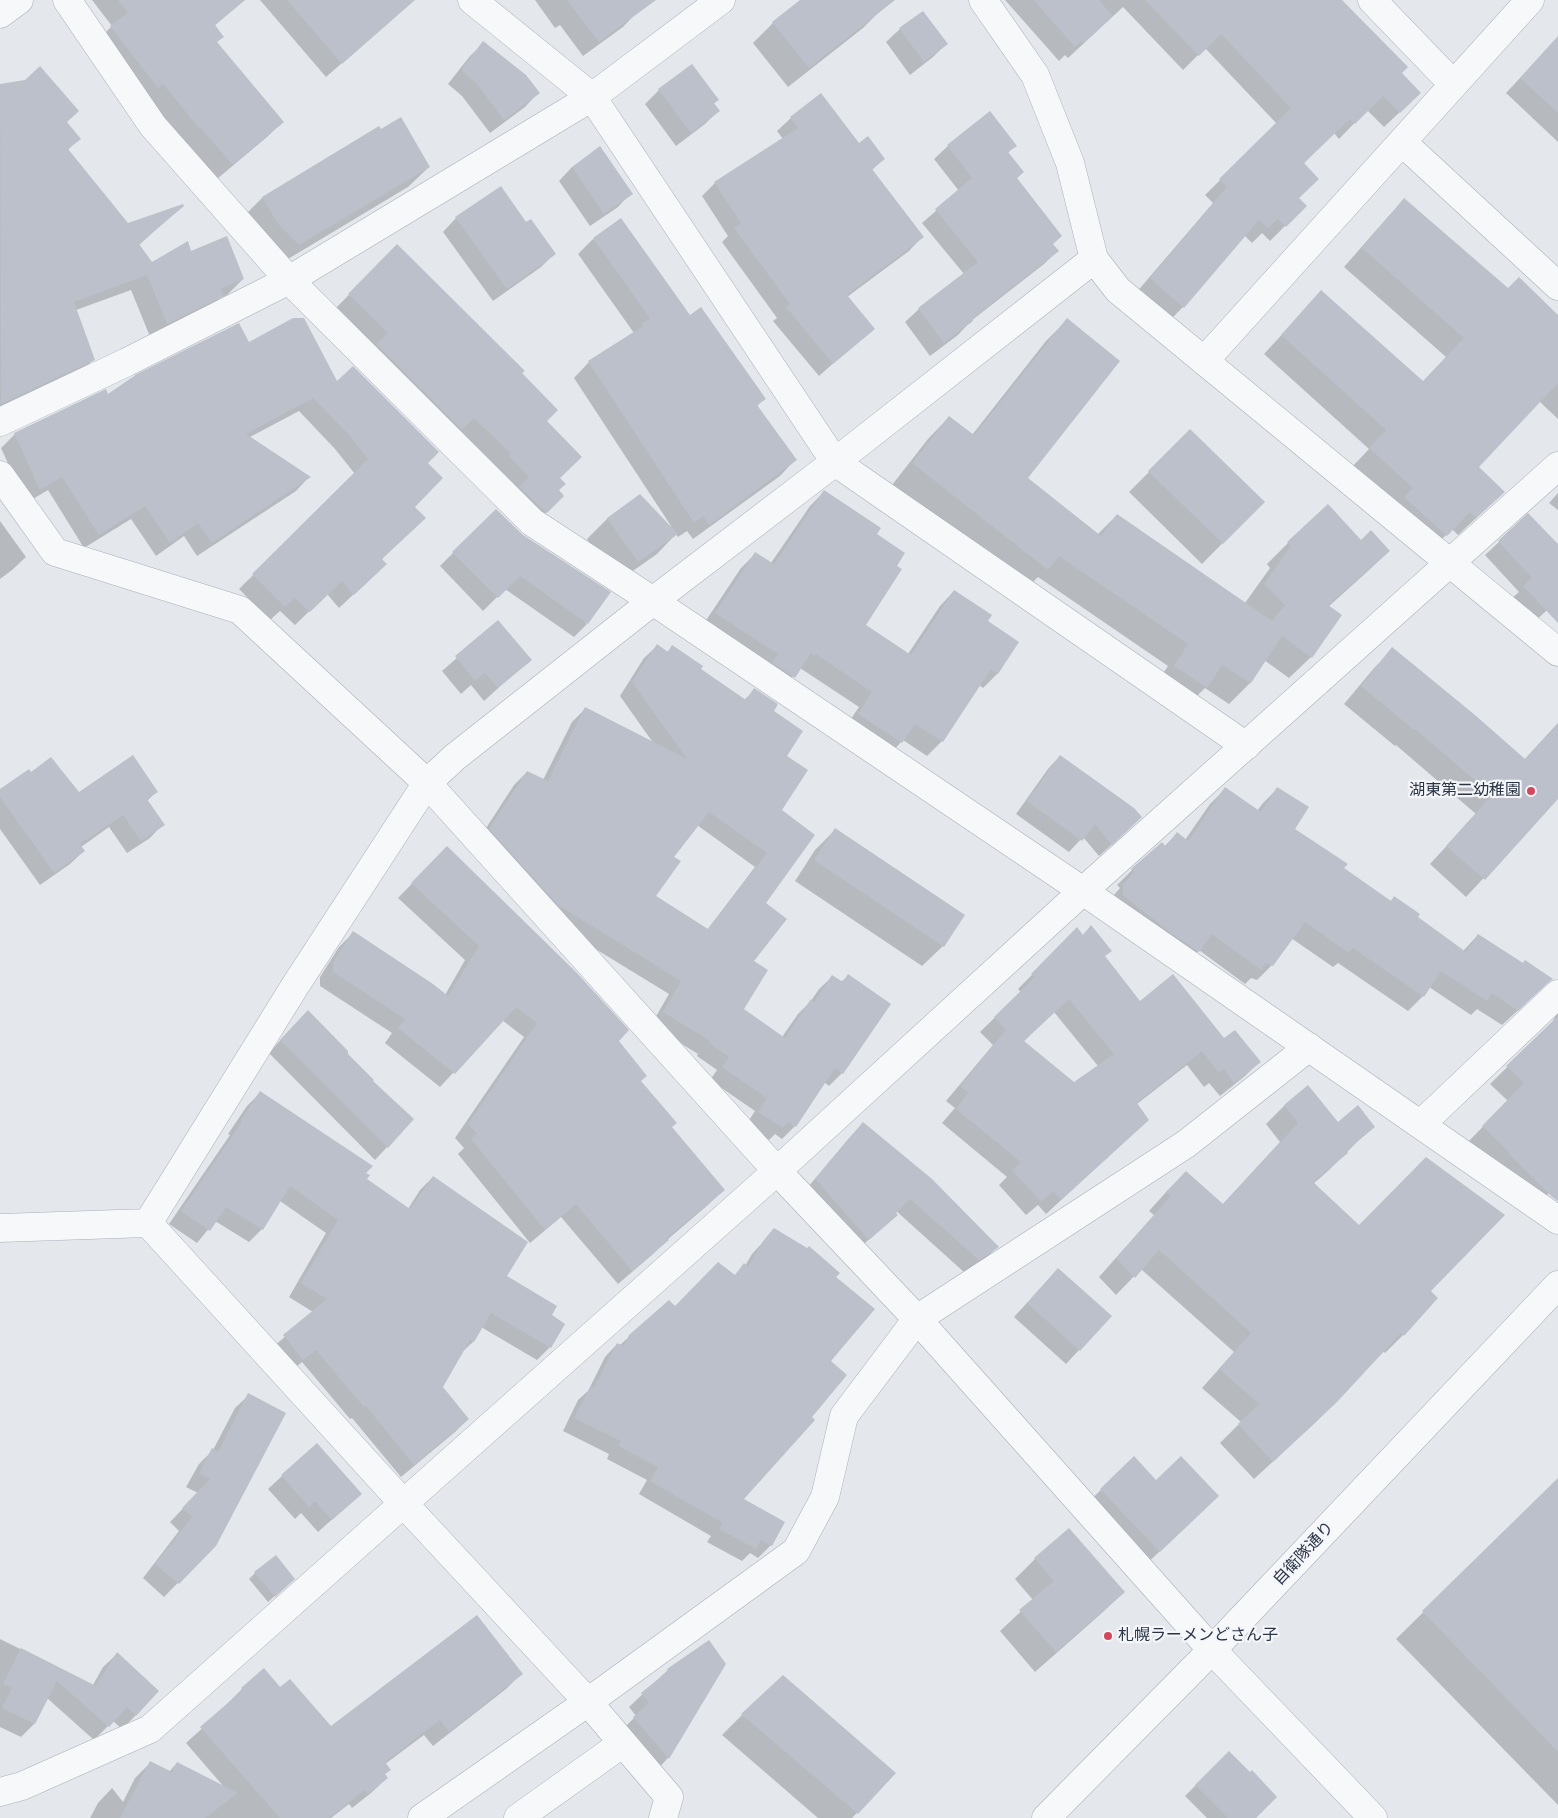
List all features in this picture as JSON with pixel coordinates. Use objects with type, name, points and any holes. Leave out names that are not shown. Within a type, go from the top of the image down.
[{"type":"street","points":[[0,14],[20,0]]},
{"type":"street","points":[[67,0],[153,126],[289,280],[532,522],[653,601],[1083,891],[1558,1220]]},
{"type":"street","points":[[472,0],[592,97],[835,462],[1246,746]]},
{"type":"street","points":[[0,422],[127,362],[289,280],[592,97],[721,0]]},
{"type":"street","points":[[982,0],[1035,75],[1070,163],[1094,259],[1118,290],[1558,652]]},
{"type":"street","points":[[1372,0],[1453,84]]},
{"type":"street","points":[[1204,361],[1530,0]]},
{"type":"street","points":[[1402,142],[1558,286]]},
{"type":"street","points":[[148,1223],[295,986],[427,783],[455,757],[653,601],[835,462],[1094,259]]},
{"type":"street","points":[[0,1792],[22,1786],[150,1729],[777,1171],[1083,891],[1558,466]]},
{"type":"street","points":[[0,475],[55,552],[240,610],[427,783],[777,1171],[917,1319],[1212,1650],[1374,1818]]},
{"type":"street","points":[[1421,1124],[1558,994]]},
{"type":"street","points":[[422,1818],[588,1702],[796,1551],[825,1497],[844,1416],[917,1319],[1186,1144],[1309,1047]]},
{"type":"street","points":[[0,1228],[148,1223],[404,1504],[588,1702],[669,1796],[663,1818]]},
{"type":"street","name":"自衛隊通り","points":[[1046,1818],[1212,1650],[1558,1286]]},
{"type":"street","points":[[518,1818],[623,1743]]},
{"type":"building","points":[[118,0],[244,0],[215,25],[224,37],[217,42],[284,122],[233,165],[199,128],[163,84],[158,88],[110,26],[128,13]]},
{"type":"building","points":[[287,0],[415,0],[342,64]]},
{"type":"building","points":[[567,0],[656,0],[599,42]]},
{"type":"building","points":[[800,0],[895,0],[809,68],[772,22]]},
{"type":"building","points":[[1034,0],[1099,0],[1113,16],[1083,44],[1081,41],[1075,47]]},
{"type":"building","points":[[1145,0],[1342,0],[1408,67],[1402,73],[1421,93],[1400,113],[1383,96],[1355,124],[1350,119],[1304,163],[1319,179],[1299,198],[1307,206],[1286,227],[1278,219],[1268,228],[1259,220],[1184,308],[1150,278],[1227,187],[1219,179],[1291,108],[1221,34],[1199,56]]},
{"type":"building","points":[[923,11],[948,44],[924,62],[899,28]]},
{"type":"building","points":[[1558,36],[1558,113],[1520,78]]},
{"type":"building","points":[[483,41],[526,75],[540,93],[504,120],[476,83],[461,70]]},
{"type":"building","points":[[692,64],[719,100],[714,103],[720,111],[691,133],[658,89]]},
{"type":"building","points":[[40,66],[79,111],[67,122],[81,139],[68,149],[128,223],[183,204],[184,206],[139,244],[152,262],[188,241],[191,251],[227,236],[244,279],[220,289],[224,296],[167,324],[147,275],[74,302],[95,360],[1,404],[0,84],[25,80]]},
{"type":"building","points":[[821,93],[859,143],[868,136],[885,159],[872,169],[924,237],[847,295],[875,329],[833,364],[786,307],[790,304],[734,228],[741,223],[714,182],[798,128],[790,117]]},
{"type":"building","points":[[990,111],[1017,146],[1008,152],[1024,172],[1017,178],[1062,236],[1053,244],[1059,251],[944,343],[918,308],[978,262],[935,209],[972,178],[947,145]]},
{"type":"building","points":[[401,117],[430,167],[299,245],[278,224],[262,197],[379,126],[381,129]]},
{"type":"building","points":[[600,146],[633,194],[604,214],[572,167]]},
{"type":"building","points":[[501,186],[526,222],[531,219],[556,254],[507,289],[455,217]]},
{"type":"building","points":[[1404,198],[1508,288],[1519,277],[1558,315],[1558,383],[1479,467],[1505,492],[1476,518],[1470,512],[1447,536],[1404,497],[1413,488],[1369,448],[1386,430],[1281,335],[1321,290],[1423,381],[1464,338],[1362,248]]},
{"type":"building","points":[[621,218],[690,315],[701,307],[766,399],[757,405],[797,460],[709,525],[703,516],[694,523],[588,361],[643,326],[641,324],[650,318],[593,238]]},
{"type":"building","points":[[397,244],[525,371],[522,373],[558,410],[547,421],[582,457],[560,478],[566,484],[559,490],[564,496],[547,513],[519,487],[529,477],[509,456],[511,454],[474,418],[462,430],[376,344],[388,333],[348,294]]},
{"type":"building","points":[[293,318],[304,318],[337,381],[353,366],[439,452],[428,463],[443,478],[415,507],[426,518],[382,559],[387,564],[354,595],[342,581],[310,612],[295,598],[285,607],[252,574],[368,459],[349,435],[313,398],[246,434],[311,477],[212,543],[198,523],[170,543],[145,506],[99,535],[62,477],[40,490],[14,433],[106,389],[108,394],[137,374],[239,323],[249,342]]},
{"type":"building","points":[[1067,318],[1120,361],[1028,478],[1101,536],[1117,514],[1272,621],[1285,605],[1264,584],[1291,546],[1287,542],[1328,504],[1361,540],[1371,530],[1390,551],[1328,605],[1342,615],[1312,658],[1282,636],[1251,683],[1222,665],[1207,688],[1174,666],[1188,644],[1059,556],[1048,570],[912,463],[949,416],[974,435]]},
{"type":"building","points":[[1190,429],[1265,502],[1223,544],[1148,471]]},
{"type":"building","points":[[824,490],[881,528],[877,534],[905,553],[897,566],[902,569],[866,625],[911,655],[954,590],[992,615],[988,621],[1019,642],[998,674],[991,669],[943,742],[915,724],[902,743],[858,714],[872,692],[816,654],[814,656],[811,653],[795,678],[772,662],[778,654],[715,613],[755,552],[774,564]]},
{"type":"building","points":[[640,494],[678,534],[638,562],[607,518]]},
{"type":"building","points":[[496,509],[523,535],[611,592],[588,624],[520,576],[498,598],[452,552]]},
{"type":"building","points":[[1528,513],[1558,544],[1558,623],[1523,586],[1532,578],[1498,541]]},
{"type":"building","points":[[498,620],[532,660],[498,688],[485,673],[475,681],[455,656]]},
{"type":"building","points":[[657,644],[668,652],[672,645],[703,666],[701,669],[746,700],[754,688],[778,704],[774,711],[803,731],[787,756],[808,770],[782,810],[815,835],[766,903],[787,919],[754,961],[768,970],[744,1009],[785,1038],[811,999],[814,1002],[832,975],[843,982],[848,974],[891,1004],[843,1074],[835,1068],[796,1127],[788,1122],[783,1128],[758,1112],[767,1098],[722,1067],[729,1057],[709,1043],[710,1041],[663,1012],[681,981],[558,905],[489,829],[527,771],[548,781],[585,707],[687,759],[632,682]],"holes":[[[709,812],[767,853],[708,929],[656,896],[681,861],[674,857]]]},
{"type":"building","points":[[1392,647],[1525,759],[1558,723],[1558,799],[1485,880],[1446,846],[1492,795],[1361,686]]},
{"type":"building","points":[[133,755],[158,792],[147,799],[165,825],[141,841],[123,815],[80,844],[85,851],[54,873],[0,797],[0,789],[29,769],[31,772],[51,757],[79,792]]},
{"type":"building","points":[[1060,755],[1134,808],[1142,817],[1112,845],[1095,824],[1082,841],[1027,801]]},
{"type":"building","points":[[1225,787],[1261,812],[1277,787],[1309,807],[1295,829],[1348,864],[1344,868],[1391,901],[1394,896],[1420,914],[1418,917],[1466,952],[1478,934],[1523,963],[1525,960],[1553,979],[1518,1011],[1492,993],[1487,1001],[1441,971],[1424,997],[1353,948],[1349,953],[1305,922],[1273,966],[1266,963],[1261,970],[1212,934],[1199,952],[1172,934],[1123,895],[1123,885],[1134,872],[1131,869],[1162,842],[1166,847],[1177,832],[1188,841]]},
{"type":"building","points":[[835,828],[965,915],[944,947],[814,860]]},
{"type":"building","points":[[447,846],[576,972],[629,1030],[619,1041],[647,1076],[641,1081],[677,1123],[672,1127],[725,1190],[667,1238],[669,1240],[632,1271],[576,1204],[545,1230],[471,1139],[477,1134],[468,1124],[537,1023],[516,1007],[455,1074],[398,1028],[405,1019],[333,972],[333,962],[353,931],[448,996],[479,946],[411,883]]},
{"type":"building","points":[[1091,925],[1112,951],[1105,956],[1140,1001],[1173,974],[1224,1038],[1235,1030],[1261,1062],[1234,1083],[1224,1069],[1219,1073],[1202,1051],[1137,1103],[1149,1120],[1061,1200],[1053,1191],[1041,1202],[1012,1170],[1021,1162],[956,1109],[968,1093],[960,1086],[1006,1030],[994,1017],[1035,977],[1031,974],[1077,927],[1083,935]],"holes":[[[1069,999],[1114,1054],[1074,1082],[1024,1041]]]},
{"type":"building","points":[[308,1010],[348,1051],[348,1054],[373,1081],[414,1119],[388,1148],[280,1040]]},
{"type":"building","points":[[1558,1016],[1558,1201],[1482,1126],[1524,1083],[1506,1066]]},
{"type":"building","points":[[1308,1085],[1338,1122],[1358,1105],[1375,1127],[1346,1151],[1348,1153],[1313,1182],[1359,1225],[1426,1157],[1505,1215],[1431,1291],[1438,1298],[1404,1336],[1401,1333],[1336,1403],[1273,1462],[1238,1424],[1259,1404],[1219,1369],[1251,1333],[1159,1250],[1135,1278],[1116,1258],[1171,1196],[1166,1192],[1186,1171],[1223,1204],[1298,1123],[1284,1105]]},
{"type":"building","points":[[260,1091],[373,1166],[366,1173],[370,1175],[367,1179],[410,1209],[433,1176],[528,1242],[507,1276],[557,1306],[552,1315],[565,1324],[551,1348],[491,1313],[474,1342],[470,1340],[443,1387],[469,1419],[414,1465],[366,1406],[364,1407],[316,1350],[303,1360],[283,1335],[327,1299],[301,1283],[338,1220],[290,1186],[263,1230],[226,1207],[210,1231],[181,1211],[242,1122],[240,1121]]},
{"type":"building","points":[[863,1122],[932,1179],[999,1247],[979,1260],[910,1199],[896,1213],[898,1215],[869,1240],[815,1179]]},
{"type":"building","points":[[774,1228],[807,1248],[809,1246],[840,1273],[836,1277],[875,1309],[831,1361],[847,1375],[812,1417],[815,1420],[744,1499],[785,1522],[772,1546],[761,1540],[756,1549],[719,1529],[723,1523],[650,1481],[658,1467],[618,1446],[621,1441],[574,1418],[591,1386],[594,1388],[617,1343],[624,1346],[629,1335],[669,1300],[675,1306],[718,1262],[735,1275],[744,1263],[748,1267],[764,1240]]},
{"type":"building","points":[[1058,1268],[1112,1316],[1080,1351],[1027,1303]]},
{"type":"building","points":[[248,1393],[286,1413],[216,1546],[179,1584],[155,1564],[192,1517],[182,1508],[210,1479],[199,1473],[212,1448],[218,1452]]},
{"type":"building","points":[[317,1443],[362,1494],[332,1520],[315,1501],[309,1507],[281,1475]]},
{"type":"building","points":[[1134,1456],[1156,1480],[1181,1456],[1219,1496],[1160,1552],[1100,1489]]},
{"type":"building","points":[[1558,1478],[1558,1752],[1422,1611]]},
{"type":"building","points":[[1069,1528],[1125,1592],[1056,1652],[1019,1610],[1054,1581],[1034,1558]]},
{"type":"building","points":[[276,1555],[295,1579],[275,1597],[254,1572]]},
{"type":"building","points":[[477,1615],[523,1674],[449,1732],[440,1720],[385,1762],[391,1770],[385,1774],[388,1778],[368,1794],[365,1790],[329,1818],[280,1818],[200,1727],[243,1690],[241,1688],[264,1668],[280,1687],[290,1679],[331,1726]]},
{"type":"building","points":[[709,1640],[726,1664],[669,1759],[633,1717],[649,1703],[641,1693],[668,1671],[667,1669]]},
{"type":"building","points":[[21,1648],[96,1686],[117,1652],[159,1691],[136,1716],[127,1707],[109,1727],[57,1681],[35,1724],[2,1708],[12,1688],[3,1684]]},
{"type":"building","points":[[783,1675],[896,1773],[858,1814],[741,1714]]},
{"type":"building","points":[[1229,1751],[1250,1772],[1252,1770],[1277,1797],[1256,1818],[1228,1818],[1195,1785]]},
{"type":"building","points":[[150,1761],[172,1772],[177,1762],[238,1793],[205,1818],[120,1818]]},
{"type":"place","name":"湖東第二幼稚園","points":[[1531,791]]},
{"type":"place","name":"札幌ラーメンどさん子","points":[[1108,1636]]}]
